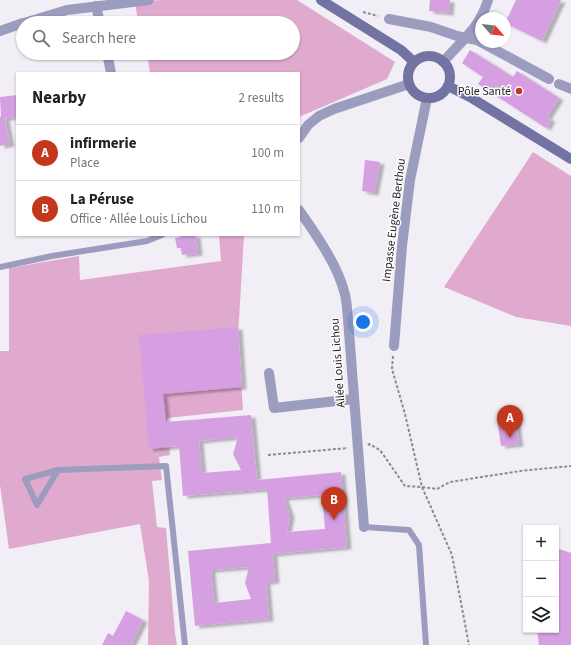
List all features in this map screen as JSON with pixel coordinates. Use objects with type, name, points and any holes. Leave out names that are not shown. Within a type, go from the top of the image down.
[{"type":"main road","points":[[321,0],[401,50],[414,62]]},
{"type":"main road","points":[[432,56],[444,62],[450,71],[450,77],[448,86],[442,94],[435,98],[427,98],[416,94],[409,84],[408,77],[414,62],[420,58],[432,56]]},
{"type":"main road","points":[[448,86],[571,159]]},
{"type":"street","points":[[41,16],[68,5],[96,6],[149,0]]},
{"type":"street","points":[[444,62],[476,27],[484,12],[488,0]]},
{"type":"street","points":[[96,6],[98,16]]},
{"type":"street","points":[[389,19],[431,27],[476,40],[549,79]]},
{"type":"street","points":[[0,31],[16,26]]},
{"type":"street","points":[[108,60],[111,72]]},
{"type":"street","points":[[300,137],[308,125],[319,116],[409,84]]},
{"type":"street","points":[[559,84],[571,89]]},
{"type":"street","name":"Impasse Eugène Berthou","points":[[394,346],[402,246],[410,180],[427,98]]},
{"type":"street","name":"Allée Louis Lichou","points":[[300,211],[316,235],[338,275],[345,292],[364,527]]},
{"type":"street","points":[[269,373],[274,408],[354,399]]},
{"type":"lane","points":[[0,266],[52,256],[147,242],[160,236]]},
{"type":"lane","points":[[58,470],[36,505],[25,479],[58,470],[166,466],[185,645]]},
{"type":"lane","points":[[364,527],[409,530],[420,545],[426,645]]},
{"type":"path","points":[[394,346],[392,369],[405,414],[422,487],[452,555],[469,645]]},
{"type":"path","points":[[268,456],[358,447],[369,444],[380,450],[405,486],[437,489],[450,482],[520,471],[571,466]]},
{"type":"shaded area","points":[[161,0],[297,0],[395,62],[387,79],[300,117],[300,72],[150,72],[148,60],[300,60],[300,16],[138,16],[135,2]]},
{"type":"shaded area","points":[[533,152],[571,176],[571,326],[516,317],[444,287]]},
{"type":"shaded area","points":[[219,236],[244,236],[238,337],[243,410],[167,418],[170,455],[159,457],[162,480],[152,481],[157,527],[166,528],[177,645],[148,645],[149,581],[140,524],[9,549],[0,485],[0,351],[9,351],[9,268],[79,256],[80,280],[221,261]]},
{"type":"building","points":[[430,0],[450,0],[449,13],[429,11]]},
{"type":"building","points":[[516,0],[561,0],[542,41],[511,26],[510,12]]},
{"type":"building","name":"Pôle Santé","points":[[470,50],[513,77],[517,71],[559,98],[547,117],[551,120],[546,128],[478,84],[483,77],[462,63]]},
{"type":"building","points":[[16,95],[16,117],[5,118],[10,144],[0,146],[1,116],[0,97]]},
{"type":"building","points":[[365,160],[380,162],[374,193],[362,191]]},
{"type":"building","points":[[196,236],[198,253],[182,255],[181,248],[177,248],[175,238]]},
{"type":"building","points":[[238,327],[242,387],[163,394],[166,422],[251,415],[257,480],[341,472],[347,547],[273,554],[275,581],[266,582],[269,619],[195,626],[188,551],[271,543],[267,489],[183,496],[179,446],[149,449],[139,335]],"holes":[[[238,437],[233,454],[241,470],[202,473],[199,441]],[[322,495],[325,529],[287,532],[290,515],[284,498]],[[249,567],[245,583],[251,599],[214,603],[211,570]]]},
{"type":"building","points":[[515,417],[519,444],[501,446],[497,419]]},
{"type":"building","points":[[559,549],[571,553],[571,645],[539,645],[537,633],[559,633]]},
{"type":"building","points":[[126,611],[143,620],[131,645],[102,645],[108,633],[113,636]]},
{"type":"place","name":"Pôle Santé","points":[[519,91]]},
{"type":"place","name":"infirmerie","points":[[510,438]]},
{"type":"place","name":"La Péruse","points":[[334,520]]}]
